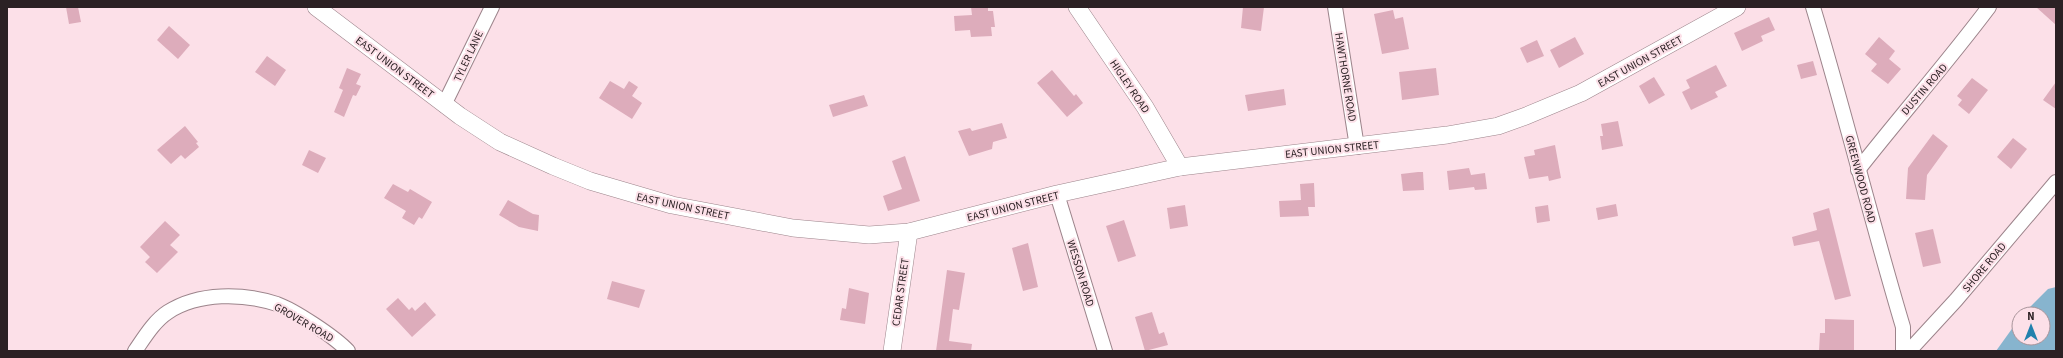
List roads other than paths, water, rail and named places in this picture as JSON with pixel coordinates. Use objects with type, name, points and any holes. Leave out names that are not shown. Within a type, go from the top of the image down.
[{"type":"street","name":"EAST UNION STREET","points":[[316,7],[444,105],[500,142],[590,181],[672,205],[793,228],[869,235],[909,232],[1057,194],[1180,167],[1357,147],[1454,134],[1498,126],[1581,93],[1736,7]]},
{"type":"street","name":"TYLER LANE","points":[[444,105],[492,7]]},
{"type":"street","name":"HIGLEY ROAD","points":[[1077,7],[1145,107],[1180,167]]},
{"type":"street","name":"HAWTHORNE ROAD","points":[[1335,7],[1357,147]]},
{"type":"street","name":"GREENWOOD ROAD","points":[[1813,7],[1840,97],[1858,170],[1903,327],[1903,351]]},
{"type":"street","name":"DUSTIN ROAD","points":[[1858,170],[1900,117],[1945,65],[1989,7]]},
{"type":"street","name":"SHORE ROAD","points":[[1909,351],[1956,300],[2056,182]]},
{"type":"street","name":"WESSON ROAD","points":[[1057,194],[1105,351]]},
{"type":"street","name":"CEDAR STREET","points":[[892,351],[909,232]]},
{"type":"street","name":"GROVER ROAD","points":[[135,351],[152,328],[168,312],[196,299],[221,296],[255,299],[278,305],[314,325],[340,343],[348,351]]},
{"type":"water","points":[[2056,287],[2056,351],[1996,351],[2011,330],[2011,346],[2051,346],[2051,306],[2031,306],[2048,289]]}]
